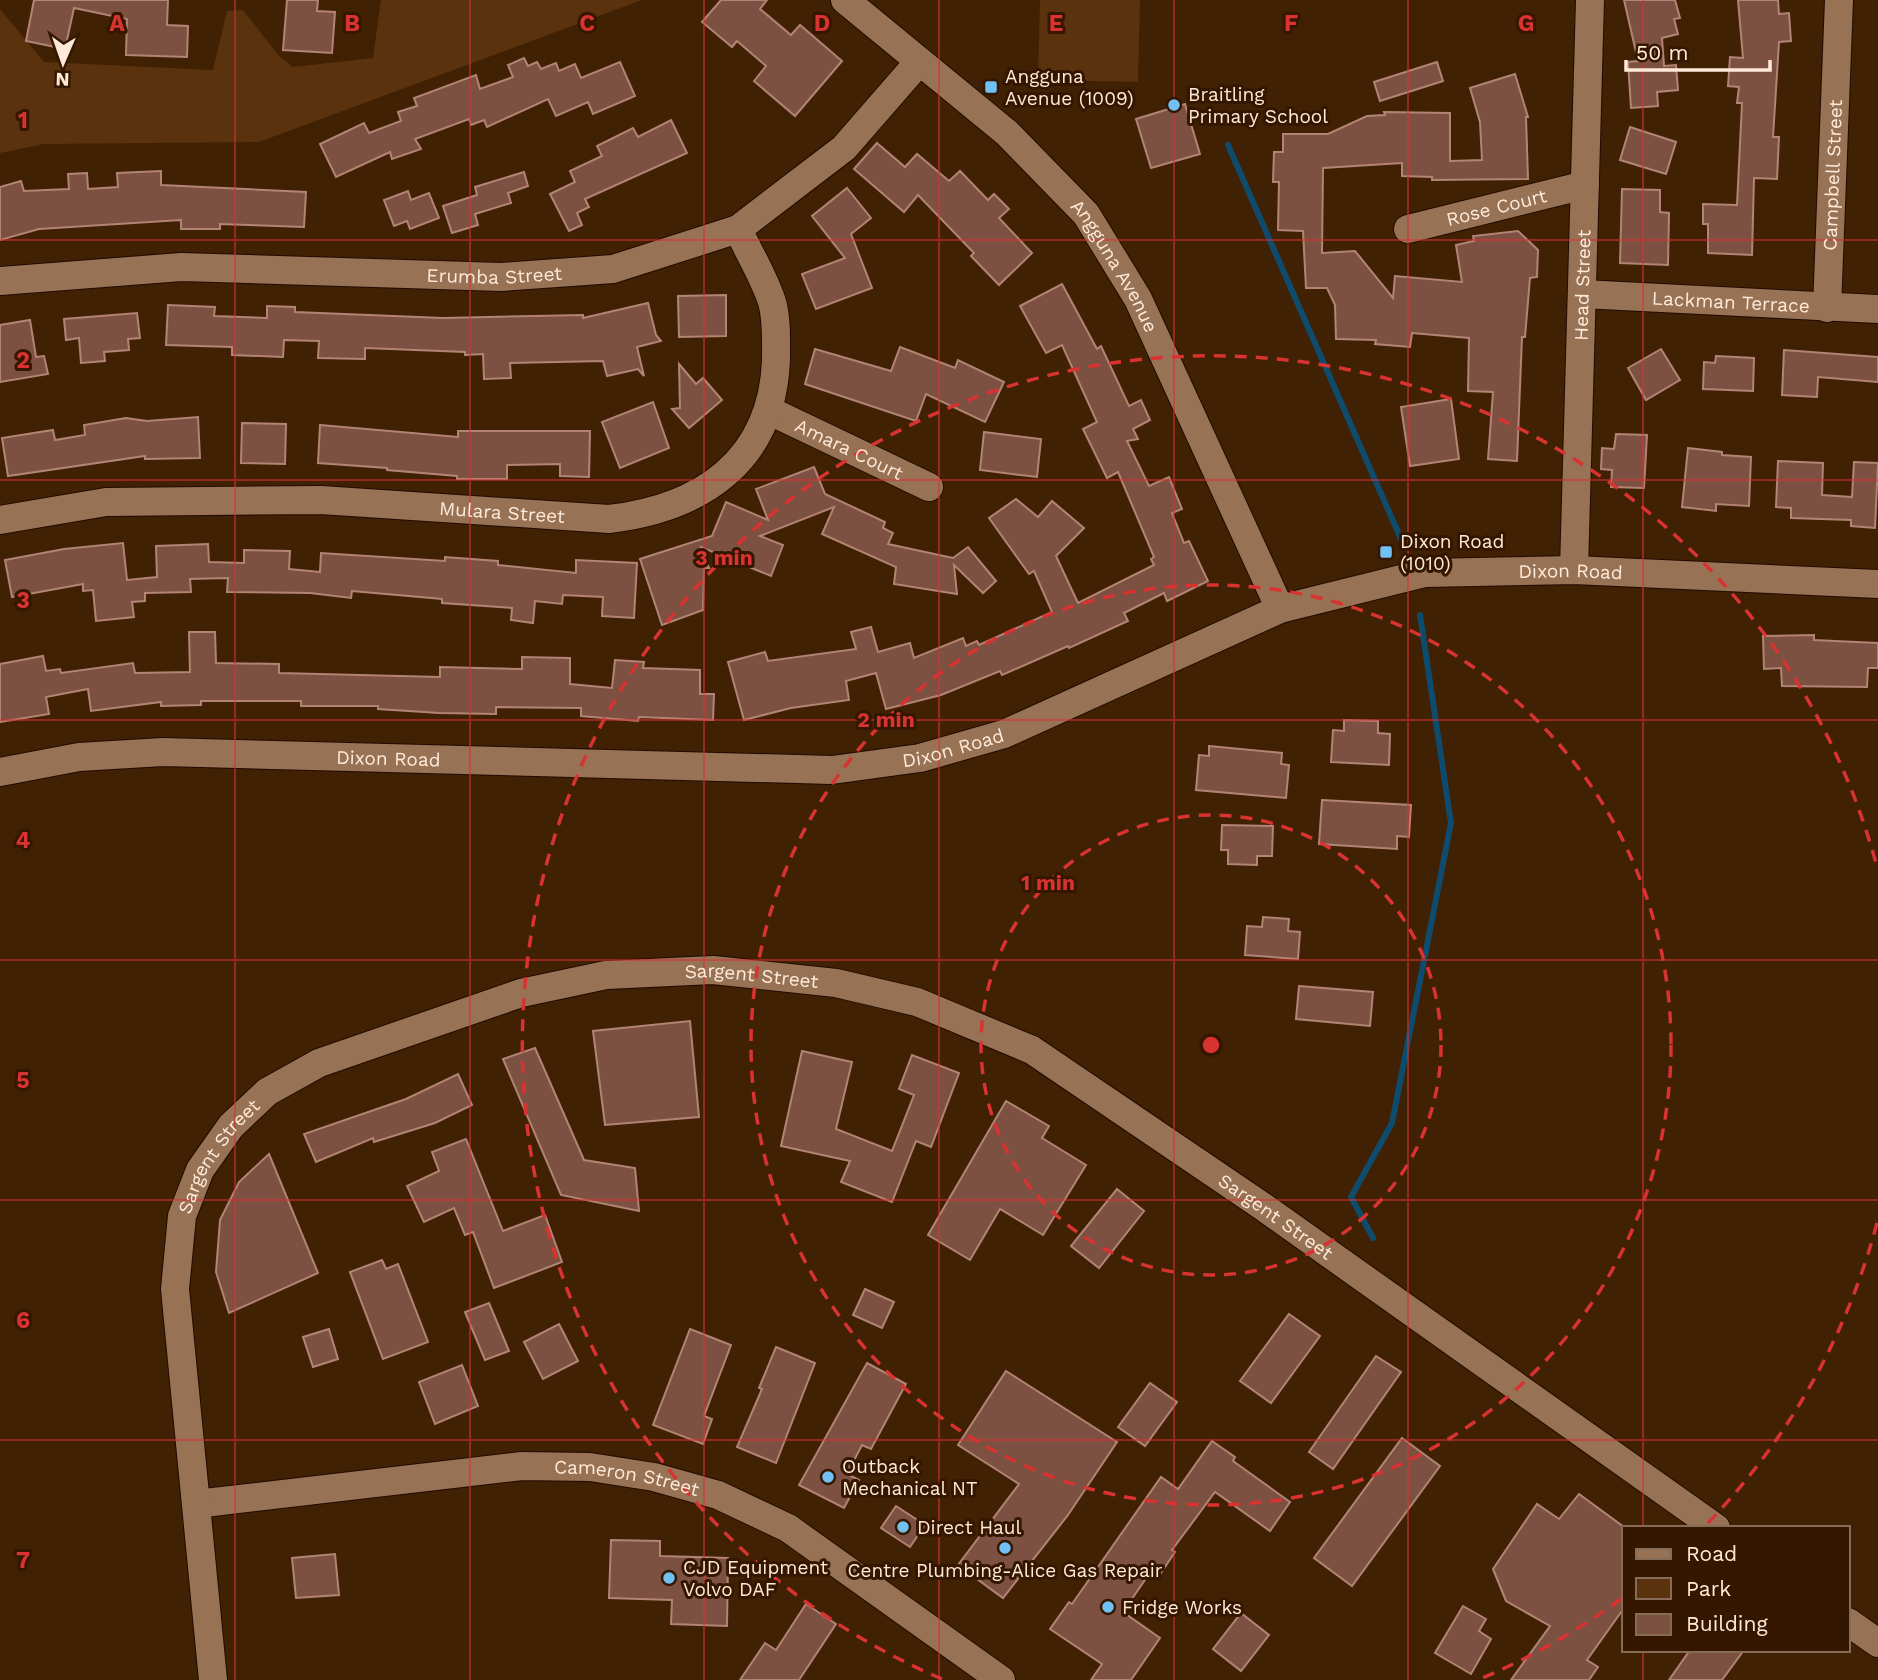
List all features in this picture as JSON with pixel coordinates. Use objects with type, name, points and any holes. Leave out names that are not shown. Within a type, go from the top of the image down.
[{"type":"street","name":"Head Street","points":[[1574,570],[1590,0]]},
{"type":"street","name":"Campbell Street","points":[[1827,309],[1839,0]]},
{"type":"street","name":"Angguna Avenue","points":[[862,5],[918,64],[1007,133],[1086,215],[1138,299],[1280,609]]},
{"type":"street","name":"Erumba Street","points":[[0,281],[181,267],[501,277],[613,269],[738,229],[845,148],[918,64]]},
{"type":"street","name":"Rose Court","points":[[1408,229],[1585,185]]},
{"type":"street","name":"Mulara Street","points":[[0,520],[106,502],[253,500],[321,500],[609,519],[649,514],[687,500],[720,480],[744,454],[770,411],[776,353],[773,304],[738,229]]},
{"type":"street","name":"Lackman Terrace","points":[[1582,294],[1827,309],[1878,309]]},
{"type":"street","name":"Amara Court","points":[[770,411],[929,486]]},
{"type":"street","name":"Dixon Road","points":[[0,772],[79,757],[163,752],[845,768],[920,758],[1004,734],[1280,609],[1425,573],[1574,570],[1878,584]]},
{"type":"street","name":"Sargent Street","points":[[213,1680],[195,1504],[177,1277],[182,1216],[200,1170],[231,1126],[267,1092],[318,1063],[521,993],[606,975],[713,970],[774,974],[836,984],[917,1002],[1032,1051],[1262,1206],[1713,1526]]},
{"type":"street","name":"Cameron Street","points":[[195,1504],[522,1466],[590,1467],[654,1477],[718,1495],[788,1528],[1001,1680]]},
{"type":"street","points":[[1850,1623],[1878,1643]]},
{"type":"green space","points":[[381,0],[642,0],[259,142],[44,144],[0,153],[0,9],[44,62],[213,70],[227,11],[243,10],[279,56],[293,67],[373,58]]},
{"type":"green space","points":[[1040,0],[1140,0],[1138,82],[1038,80]]},
{"type":"building","points":[[34,0],[168,0],[167,25],[188,26],[187,57],[126,55],[127,19],[74,8],[65,49],[26,41]]},
{"type":"building","points":[[287,0],[318,0],[317,11],[335,12],[332,53],[283,50]]},
{"type":"building","points":[[721,0],[767,0],[760,9],[791,35],[800,25],[842,61],[795,116],[754,81],[766,66],[737,41],[732,47],[702,22]]},
{"type":"building","points":[[1624,0],[1675,0],[1680,18],[1674,19],[1678,34],[1662,38],[1664,66],[1676,65],[1678,90],[1657,92],[1658,106],[1631,108],[1628,62],[1638,61]]},
{"type":"building","points":[[1738,0],[1778,0],[1779,14],[1789,13],[1791,41],[1779,42],[1773,137],[1779,137],[1777,179],[1754,178],[1752,255],[1708,253],[1708,224],[1703,224],[1703,204],[1737,205],[1742,103],[1737,103],[1739,87],[1728,86],[1730,57],[1743,58]]},
{"type":"building","points":[[524,58],[528,66],[537,62],[541,69],[556,63],[559,71],[575,64],[581,78],[620,62],[635,96],[593,114],[588,102],[556,116],[548,99],[487,127],[484,120],[471,125],[469,119],[415,139],[421,149],[392,159],[390,152],[336,177],[320,144],[364,123],[369,133],[401,121],[398,112],[417,106],[414,98],[476,75],[480,89],[513,77],[508,65]]},
{"type":"building","points":[[1437,62],[1443,81],[1380,101],[1374,82]]},
{"type":"building","points":[[1515,74],[1528,117],[1528,179],[1432,180],[1432,177],[1402,176],[1402,163],[1323,168],[1322,253],[1355,251],[1393,298],[1395,276],[1462,282],[1456,245],[1474,241],[1473,236],[1518,231],[1538,250],[1537,277],[1530,278],[1525,337],[1522,337],[1517,461],[1488,459],[1493,392],[1468,391],[1469,338],[1412,333],[1410,347],[1375,344],[1376,340],[1336,339],[1335,305],[1327,288],[1306,288],[1303,231],[1278,230],[1279,182],[1273,182],[1274,152],[1283,152],[1283,134],[1328,134],[1367,116],[1385,115],[1384,112],[1450,113],[1450,161],[1482,160],[1480,122],[1470,88]]},
{"type":"building","points":[[1185,104],[1200,154],[1151,168],[1136,119]]},
{"type":"building","points":[[671,120],[687,153],[585,199],[589,207],[577,213],[582,225],[569,231],[550,194],[575,182],[570,171],[602,156],[597,146],[633,128],[638,137]]},
{"type":"building","points":[[1630,127],[1676,142],[1666,174],[1620,160]]},
{"type":"building","points":[[877,143],[905,167],[917,154],[949,181],[960,171],[988,200],[994,194],[1009,209],[999,218],[1032,253],[999,285],[971,256],[974,253],[918,195],[904,212],[854,169]]},
{"type":"building","points":[[161,171],[161,185],[306,192],[304,227],[220,224],[220,229],[181,229],[181,220],[39,229],[0,240],[0,187],[21,181],[24,191],[69,189],[68,174],[87,173],[88,189],[118,187],[117,173]]},
{"type":"building","points":[[524,172],[528,186],[508,193],[511,203],[475,214],[478,225],[452,233],[443,206],[477,195],[475,187]]},
{"type":"building","points":[[847,188],[871,218],[851,234],[872,288],[816,309],[802,274],[845,258],[812,216]]},
{"type":"building","points":[[1622,189],[1660,190],[1660,212],[1669,213],[1668,265],[1620,263]]},
{"type":"building","points":[[408,191],[411,200],[429,193],[439,218],[410,229],[407,221],[394,226],[384,200]]},
{"type":"building","points":[[1062,284],[1097,349],[1101,346],[1129,406],[1141,400],[1150,420],[1133,429],[1138,439],[1127,441],[1149,486],[1169,477],[1182,509],[1172,513],[1184,543],[1189,541],[1208,581],[1167,601],[1164,593],[1124,613],[1128,621],[1069,648],[1068,646],[1002,675],[1000,671],[941,695],[886,709],[876,673],[846,681],[849,700],[791,708],[744,720],[728,662],[765,652],[768,661],[856,649],[851,632],[871,627],[878,652],[910,643],[914,658],[963,638],[966,646],[977,641],[979,645],[1052,612],[1034,571],[1029,574],[989,518],[1016,499],[1038,517],[1052,501],[1084,528],[1056,556],[1078,603],[1154,565],[1151,559],[1154,557],[1118,472],[1107,478],[1083,429],[1097,422],[1062,345],[1046,353],[1020,306]]},
{"type":"building","points":[[726,295],[726,336],[679,337],[678,296]]},
{"type":"building","points":[[648,303],[656,335],[661,341],[637,347],[644,376],[638,369],[607,376],[603,361],[510,363],[511,378],[484,379],[483,354],[365,348],[365,359],[318,358],[319,341],[284,340],[283,357],[232,355],[232,347],[166,345],[168,305],[215,307],[214,316],[267,318],[267,306],[295,307],[295,312],[443,318],[583,315],[583,318]]},
{"type":"building","points":[[137,313],[140,338],[128,339],[129,350],[104,352],[105,361],[81,363],[79,338],[66,340],[64,319]]},
{"type":"building","points":[[30,320],[36,357],[44,356],[48,374],[0,382],[0,325]]},
{"type":"building","points":[[900,347],[955,368],[958,360],[1004,382],[985,422],[926,394],[916,421],[805,384],[815,349],[891,371]]},
{"type":"building","points":[[1661,349],[1680,380],[1646,400],[1628,368]]},
{"type":"building","points":[[1784,350],[1878,357],[1878,382],[1818,377],[1817,397],[1782,395]]},
{"type":"building","points":[[1716,356],[1754,358],[1753,391],[1703,389],[1704,362],[1715,363]]},
{"type":"building","points":[[679,364],[696,384],[703,378],[722,400],[689,428],[672,409],[680,408]]},
{"type":"building","points":[[1451,399],[1459,459],[1410,466],[1401,407]]},
{"type":"building","points":[[653,402],[669,448],[620,468],[602,422]]},
{"type":"building","points":[[198,417],[200,458],[145,459],[145,456],[8,476],[2,438],[53,430],[55,440],[85,435],[84,425],[126,418],[147,421]]},
{"type":"building","points":[[242,423],[286,424],[285,464],[241,463]]},
{"type":"building","points":[[320,425],[458,437],[458,431],[590,431],[589,477],[560,476],[560,464],[507,465],[507,479],[457,479],[457,476],[318,463]]},
{"type":"building","points":[[984,432],[1041,439],[1037,477],[980,470]]},
{"type":"building","points":[[1616,434],[1647,435],[1644,488],[1611,487],[1612,470],[1601,469],[1602,448],[1614,449]]},
{"type":"building","points":[[1688,448],[1722,452],[1722,455],[1751,457],[1749,506],[1716,504],[1716,511],[1682,507]]},
{"type":"building","points":[[1778,461],[1823,463],[1822,495],[1852,497],[1854,462],[1878,463],[1875,528],[1851,526],[1851,520],[1791,518],[1791,508],[1776,507]]},
{"type":"building","points":[[814,467],[825,494],[885,522],[883,528],[893,533],[888,544],[953,558],[968,547],[996,581],[983,593],[954,565],[957,594],[894,584],[896,567],[822,534],[834,507],[760,536],[783,545],[771,576],[701,547],[709,568],[704,568],[703,610],[662,625],[640,559],[712,536],[726,502],[768,520],[756,489]]},
{"type":"building","points":[[123,543],[127,580],[157,577],[156,546],[208,544],[209,562],[244,563],[244,550],[290,551],[289,569],[320,572],[321,553],[445,561],[445,557],[498,561],[498,565],[576,573],[576,560],[637,563],[634,618],[602,616],[603,597],[563,595],[562,604],[535,601],[533,623],[511,620],[512,608],[442,603],[442,599],[352,591],[351,598],[310,593],[227,592],[228,578],[190,579],[191,592],[145,593],[145,601],[132,602],[134,617],[96,621],[93,590],[83,591],[83,584],[12,597],[5,560],[64,549]]},
{"type":"building","points":[[189,632],[215,632],[216,663],[279,664],[279,673],[440,677],[440,667],[522,669],[522,657],[570,658],[570,684],[612,688],[615,660],[644,662],[643,668],[700,670],[700,694],[714,694],[713,720],[639,717],[638,721],[581,716],[581,708],[496,707],[496,714],[439,713],[378,709],[378,706],[301,706],[301,701],[201,701],[201,705],[161,706],[161,702],[91,711],[88,689],[46,697],[49,714],[0,722],[0,664],[43,656],[46,671],[60,669],[61,673],[133,663],[135,673],[190,672]]},
{"type":"building","points":[[1814,635],[1814,640],[1878,643],[1878,668],[1868,668],[1867,687],[1782,686],[1781,668],[1764,669],[1763,636]]},
{"type":"building","points":[[1344,720],[1378,721],[1378,733],[1390,734],[1389,765],[1331,762],[1333,730],[1344,731]]},
{"type":"building","points":[[1209,746],[1282,753],[1281,764],[1289,765],[1286,798],[1196,790],[1199,755],[1209,756]]},
{"type":"building","points":[[1322,800],[1411,805],[1409,837],[1397,836],[1397,849],[1319,844]]},
{"type":"building","points":[[1222,825],[1273,826],[1272,856],[1257,856],[1257,865],[1228,864],[1228,850],[1221,850]]},
{"type":"building","points":[[1263,917],[1289,919],[1288,931],[1300,932],[1298,959],[1245,955],[1247,926],[1262,927]]},
{"type":"building","points":[[1299,986],[1373,992],[1370,1026],[1296,1019]]},
{"type":"building","points":[[690,1021],[699,1117],[605,1125],[593,1031]]},
{"type":"building","points":[[535,1048],[584,1160],[635,1168],[639,1211],[561,1195],[503,1059]]},
{"type":"building","points":[[802,1051],[852,1062],[836,1129],[892,1151],[914,1095],[899,1089],[912,1055],[959,1073],[931,1147],[916,1141],[892,1202],[841,1182],[850,1161],[781,1146]]},
{"type":"building","points":[[458,1074],[472,1105],[435,1123],[374,1142],[373,1138],[316,1162],[304,1134],[406,1099]]},
{"type":"building","points":[[1006,1101],[1049,1126],[1042,1138],[1086,1165],[1043,1235],[1000,1209],[970,1260],[928,1235]]},
{"type":"building","points":[[466,1139],[503,1231],[545,1215],[562,1262],[494,1288],[473,1232],[465,1235],[454,1208],[424,1222],[407,1186],[439,1171],[432,1152]]},
{"type":"building","points":[[269,1154],[318,1273],[229,1313],[216,1272],[220,1220],[239,1182]]},
{"type":"building","points":[[1117,1189],[1144,1211],[1099,1268],[1071,1246]]},
{"type":"building","points":[[382,1260],[386,1269],[398,1264],[428,1342],[383,1359],[350,1272]]},
{"type":"building","points":[[865,1289],[894,1302],[882,1328],[853,1315]]},
{"type":"building","points":[[489,1303],[509,1351],[485,1360],[465,1312]]},
{"type":"building","points":[[1289,1314],[1320,1336],[1271,1403],[1240,1381]]},
{"type":"building","points":[[559,1324],[578,1361],[543,1379],[524,1342]]},
{"type":"building","points":[[329,1329],[338,1359],[313,1367],[303,1337]]},
{"type":"building","points":[[690,1329],[731,1345],[704,1416],[712,1419],[703,1444],[653,1425]]},
{"type":"building","points":[[776,1347],[815,1363],[776,1463],[737,1447],[762,1389],[759,1388]]},
{"type":"building","points":[[1376,1356],[1401,1372],[1333,1469],[1309,1452]]},
{"type":"building","points":[[867,1363],[906,1384],[871,1449],[862,1445],[847,1474],[859,1480],[844,1508],[799,1485]]},
{"type":"building","points":[[462,1365],[478,1406],[435,1424],[419,1382]]},
{"type":"building","points":[[1006,1371],[1117,1442],[1068,1515],[1003,1598],[958,1565],[1019,1484],[958,1445]]},
{"type":"building","points":[[1150,1383],[1177,1402],[1145,1446],[1118,1427]]},
{"type":"building","points":[[1402,1438],[1440,1466],[1352,1586],[1314,1558]]},
{"type":"building","points":[[1212,1441],[1235,1457],[1233,1461],[1290,1502],[1270,1531],[1215,1492],[1172,1550],[1175,1552],[1157,1579],[1149,1574],[1123,1612],[1160,1638],[1131,1680],[1091,1680],[1102,1664],[1050,1629],[1069,1602],[1072,1604],[1161,1477],[1178,1489]]},
{"type":"building","points":[[1579,1494],[1623,1526],[1622,1611],[1587,1660],[1598,1667],[1589,1680],[1511,1680],[1550,1626],[1506,1601],[1493,1569],[1537,1504],[1559,1519]]},
{"type":"building","name":"Direct Haul","points":[[896,1506],[925,1525],[910,1547],[881,1528]]},
{"type":"building","name":"CJD Equipment Volvo DAF","points":[[611,1540],[660,1541],[660,1556],[728,1558],[727,1626],[671,1624],[672,1600],[609,1598]]},
{"type":"building","points":[[335,1554],[339,1595],[296,1598],[292,1558]]},
{"type":"building","points":[[806,1604],[836,1624],[799,1680],[740,1680],[765,1643],[776,1650]]},
{"type":"building","points":[[1463,1606],[1486,1619],[1479,1631],[1491,1639],[1471,1674],[1435,1653]]},
{"type":"building","points":[[1241,1613],[1269,1635],[1241,1671],[1213,1649]]},
{"type":"building","points":[[1689,1652],[1743,1652],[1722,1680],[1669,1680]]},
{"type":"waterway","points":[[1228,145],[1401,539]]},
{"type":"waterway","points":[[1373,1238],[1351,1197],[1392,1123],[1451,823],[1420,615]]},
{"type":"place","name":"Angguna Avenue (1009)","points":[[991,87]]},
{"type":"place","name":"Braitling Primary School","points":[[1174,105]]},
{"type":"place","name":"Dixon Road (1010)","points":[[1386,552]]},
{"type":"place","name":"Outback Mechanical NT","points":[[828,1477]]},
{"type":"place","name":"Direct Haul","points":[[903,1527]]},
{"type":"place","name":"Centre Plumbing-Alice Gas Repair","points":[[1005,1548]]},
{"type":"place","name":"CJD Equipment Volvo DAF","points":[[669,1578]]},
{"type":"place","name":"Fridge Works","points":[[1108,1607]]}]
